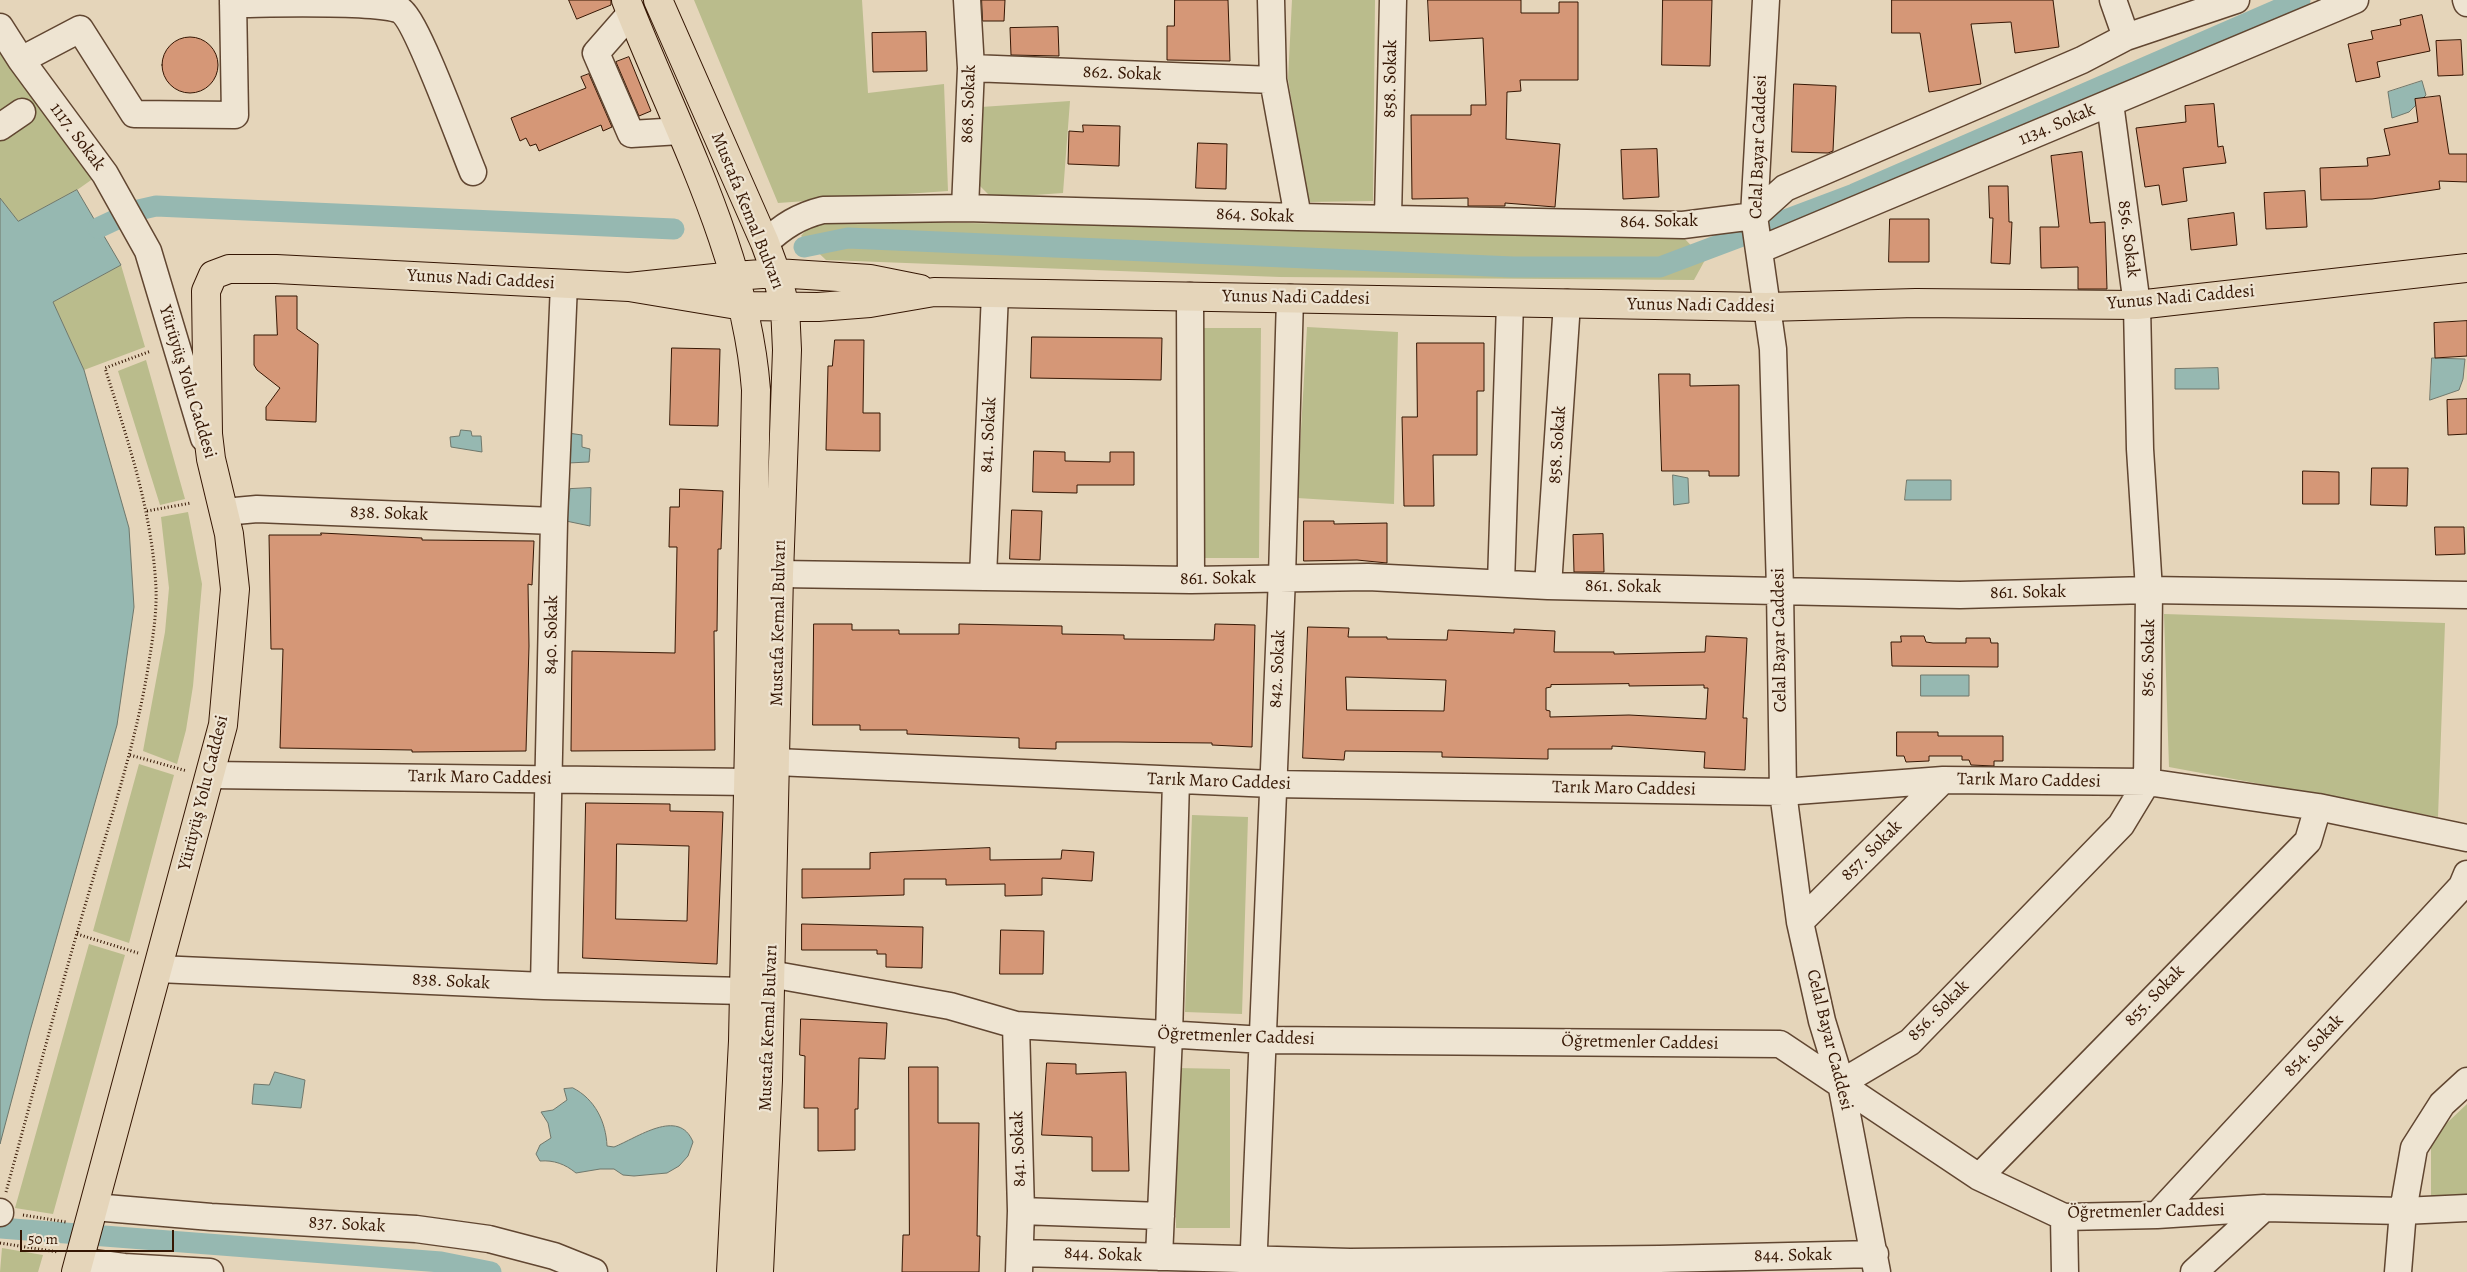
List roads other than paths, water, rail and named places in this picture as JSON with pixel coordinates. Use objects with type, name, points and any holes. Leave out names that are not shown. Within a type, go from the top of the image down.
[{"type":"main road","name":"Mustafa Kemal Bulvarı","points":[[658,0],[765,243],[785,306],[787,350],[779,574],[776,762],[759,1272]]},
{"type":"main road","name":"Mustafa Kemal Bulvarı","points":[[628,6],[705,192],[734,276],[753,349],[756,390],[750,782],[744,992],[731,1272]]},
{"type":"main road","name":"Yunus Nadi Caddesi","points":[[211,459],[206,291],[210,280],[218,272],[229,269],[276,269],[629,287],[743,306],[870,303],[934,292],[995,292],[1766,307],[1916,303],[2137,305],[2467,268]]},
{"type":"main road","name":"Yunus Nadi Caddesi","points":[[629,287],[734,276],[776,274],[870,279],[934,292]]},
{"type":"main road","name":"Yürüyüş Yolu Caddesi","points":[[71,1262],[94,1207],[149,961],[200,773],[223,725],[235,589],[233,559],[211,459]]},
{"type":"street","name":"868. Sokak","points":[[965,208],[971,68],[967,0]]},
{"type":"street","points":[[1272,0],[1273,80],[1298,217]]},
{"type":"street","name":"858. Sokak","points":[[1388,217],[1393,0]]},
{"type":"street","name":"Celal Bayar Caddesi","points":[[1766,0],[1754,217],[1773,349],[1780,589],[1783,792],[1800,922],[1822,1021],[1841,1083],[1876,1263]]},
{"type":"street","points":[[2113,0],[2126,36]]},
{"type":"street","points":[[1754,217],[1785,188],[2082,60],[2126,36],[2236,0]]},
{"type":"street","name":"1134. Sokak","points":[[1759,249],[2355,0]]},
{"type":"street","points":[[21,60],[80,29],[134,114],[235,115],[233,2],[356,2],[389,6],[402,11],[425,51],[473,172]]},
{"type":"street","points":[[628,6],[596,52],[631,134],[680,131]]},
{"type":"street","name":"1117. Sokak","points":[[0,27],[21,60],[105,174],[148,251]]},
{"type":"street","name":"862. Sokak","points":[[971,68],[1273,80]]},
{"type":"street","name":"856. Sokak","points":[[1841,1083],[1910,1042],[2121,824],[2147,782],[2149,590],[2140,449],[2137,305],[2110,103]]},
{"type":"street","points":[[0,127],[22,112]]},
{"type":"street","name":"864. Sokak","points":[[765,243],[790,222],[806,214],[823,210],[965,208],[1298,217],[1388,217],[1683,224],[1754,217]]},
{"type":"street","name":"Yürüyüş Yolu Caddesi","points":[[148,251],[211,459]]},
{"type":"street","name":"840. Sokak","points":[[544,986],[550,779],[554,521],[564,284]]},
{"type":"street","name":"841. Sokak","points":[[982,577],[995,292]]},
{"type":"street","points":[[1190,296],[1191,580]]},
{"type":"street","name":"842. Sokak","points":[[1253,1267],[1282,577],[1290,298]]},
{"type":"street","points":[[1501,583],[1510,303]]},
{"type":"street","name":"858. Sokak","points":[[1548,586],[1567,303]]},
{"type":"street","name":"838. Sokak","points":[[224,512],[257,509],[554,521]]},
{"type":"street","name":"861. Sokak","points":[[779,574],[1191,580],[1368,577],[1548,586],[1780,589],[1960,595],[2149,590],[2467,595]]},
{"type":"street","name":"Tarık Maro Caddesi","points":[[776,762],[1272,784],[1783,792],[1944,780],[2147,782],[2318,807],[2467,838]]},
{"type":"street","name":"Tarık Maro Caddesi","points":[[200,773],[750,782]]},
{"type":"street","points":[[1159,1257],[1169,1036],[1176,780]]},
{"type":"street","name":"857. Sokak","points":[[1800,922],[1944,780]]},
{"type":"street","name":"855. Sokak","points":[[1979,1177],[2308,840],[2318,807]]},
{"type":"street","name":"854. Sokak","points":[[2157,1215],[2462,886],[2467,874]]},
{"type":"street","name":"838. Sokak","points":[[149,961],[544,986],[744,992]]},
{"type":"street","name":"Öğretmenler Caddesi","points":[[770,974],[950,1006],[1016,1025],[1169,1036],[1264,1040],[1780,1044],[1979,1177],[2064,1217],[2157,1215],[2264,1208],[2403,1211],[2467,1208]]},
{"type":"street","name":"841. Sokak","points":[[1016,1025],[1021,1211],[1020,1263]]},
{"type":"street","points":[[2398,1272],[2403,1211],[2414,1148],[2442,1104],[2467,1081]]},
{"type":"street","name":"837. Sokak","points":[[94,1207],[210,1217],[416,1229],[489,1239],[554,1256],[594,1272]]},
{"type":"street","points":[[2194,1272],[2264,1208]]},
{"type":"street","points":[[1021,1211],[1161,1216]]},
{"type":"street","points":[[2064,1217],[2065,1272]]},
{"type":"street","name":"844. Sokak","points":[[1020,1263],[1159,1257],[1253,1267],[1350,1267],[1660,1259],[1876,1263]]},
{"type":"street","points":[[71,1262],[210,1272]]},
{"type":"water","points":[[2422,81],[2426,95],[2409,112],[2392,118],[2388,92]]},
{"type":"water","points":[[77,190],[121,265],[53,302],[84,370],[129,528],[134,607],[117,725],[0,1144],[0,198],[18,221]]},
{"type":"water","points":[[2432,358],[2465,359],[2463,379],[2459,390],[2430,400]]},
{"type":"water","points":[[2218,368],[2219,389],[2175,389],[2175,369]]},
{"type":"water","points":[[461,430],[471,431],[472,436],[481,436],[482,452],[451,447],[450,437],[459,436]]},
{"type":"water","points":[[568,433],[582,435],[582,447],[590,449],[589,462],[568,463]]},
{"type":"water","points":[[1673,475],[1688,478],[1689,503],[1674,505]]},
{"type":"water","points":[[1907,480],[1951,480],[1951,500],[1905,500]]},
{"type":"water","points":[[591,488],[590,526],[566,521],[570,489]]},
{"type":"water","points":[[1921,675],[1969,675],[1969,696],[1921,696]]},
{"type":"water","points":[[275,1072],[305,1080],[301,1108],[252,1104],[254,1084],[269,1085]]},
{"type":"water","points":[[573,1088],[587,1098],[598,1112],[602,1120],[607,1146],[614,1147],[657,1128],[678,1127],[687,1132],[693,1142],[688,1156],[679,1166],[667,1173],[634,1176],[623,1175],[614,1169],[576,1173],[559,1163],[540,1161],[536,1154],[540,1145],[551,1138],[548,1123],[541,1112],[553,1110],[567,1100],[564,1089]]},
{"type":"waterway","points":[[804,247],[848,238],[1513,267],[1660,267],[1854,194],[2300,0]]},
{"type":"waterway","points":[[98,228],[134,211],[156,206],[674,229]]},
{"type":"waterway","points":[[0,1228],[441,1262],[491,1272]]}]
